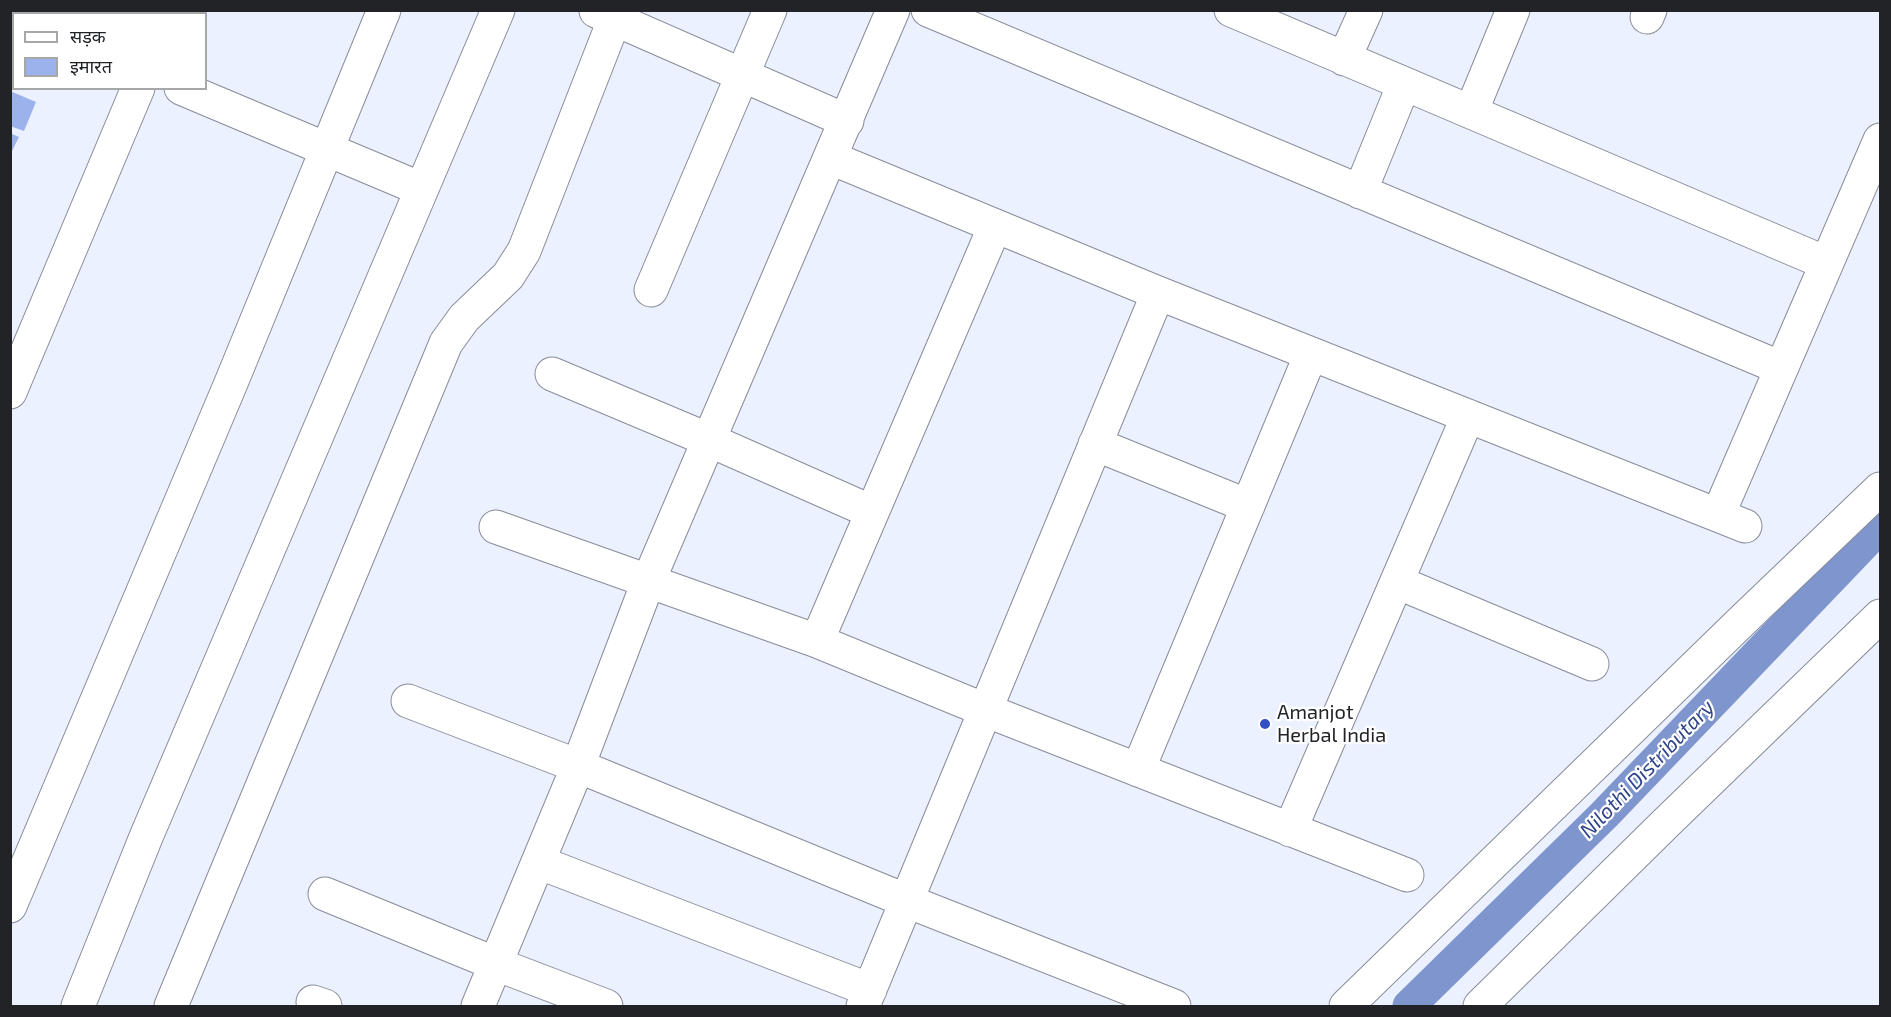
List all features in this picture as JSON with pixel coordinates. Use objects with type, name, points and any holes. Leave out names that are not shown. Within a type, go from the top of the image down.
[{"type":"street","points":[[10,906],[231,383],[384,10]]},
{"type":"street","points":[[78,1006],[151,826],[498,10]]},
{"type":"street","points":[[651,291],[770,10]]},
{"type":"street","points":[[478,1006],[578,766],[648,582],[893,10]]},
{"type":"street","points":[[928,10],[1781,368]]},
{"type":"street","points":[[1231,10],[1826,263]]},
{"type":"street","points":[[1344,59],[1366,10]]},
{"type":"street","points":[[1471,112],[1513,10]]},
{"type":"street","points":[[171,1006],[446,343],[464,318],[508,276],[524,251],[609,13],[847,120]]},
{"type":"street","points":[[1360,192],[1404,84]]},
{"type":"street","points":[[10,392],[137,90]]},
{"type":"street","points":[[186,90],[422,189]]},
{"type":"street","points":[[831,158],[1158,293],[1732,521],[1781,368],[1881,140]]},
{"type":"street","points":[[817,641],[995,226]]},
{"type":"street","points":[[538,862],[866,998],[1158,293]]},
{"type":"street","points":[[1138,770],[1311,354]]},
{"type":"street","points":[[552,374],[872,512]]},
{"type":"street","points":[[1290,830],[1468,416]]},
{"type":"street","points":[[1095,444],[1248,506]]},
{"type":"street","points":[[1346,1006],[1729,633],[1881,489]]},
{"type":"street","points":[[495,527],[817,641],[985,711],[1407,875]]},
{"type":"street","points":[[1397,582],[1592,664]]},
{"type":"street","points":[[1480,1006],[1502,995],[1667,822],[1881,616]]},
{"type":"street","points":[[408,701],[578,766],[907,901],[1174,1006]]},
{"type":"street","points":[[325,894],[606,1006]]},
{"type":"building","points":[[13,10],[63,10],[66,12],[12,12]]},
{"type":"building","points":[[10,27],[12,28],[12,78],[10,78]]},
{"type":"building","points":[[10,91],[36,102],[24,131],[10,126]]},
{"type":"building","points":[[10,133],[19,137],[10,155]]},
{"type":"waterway","name":"Nilothi Distributary","points":[[1409,1006],[1604,815],[1880,527]]},
{"type":"place","name":"Amanjot Herbal India","points":[[1265,724]]}]
